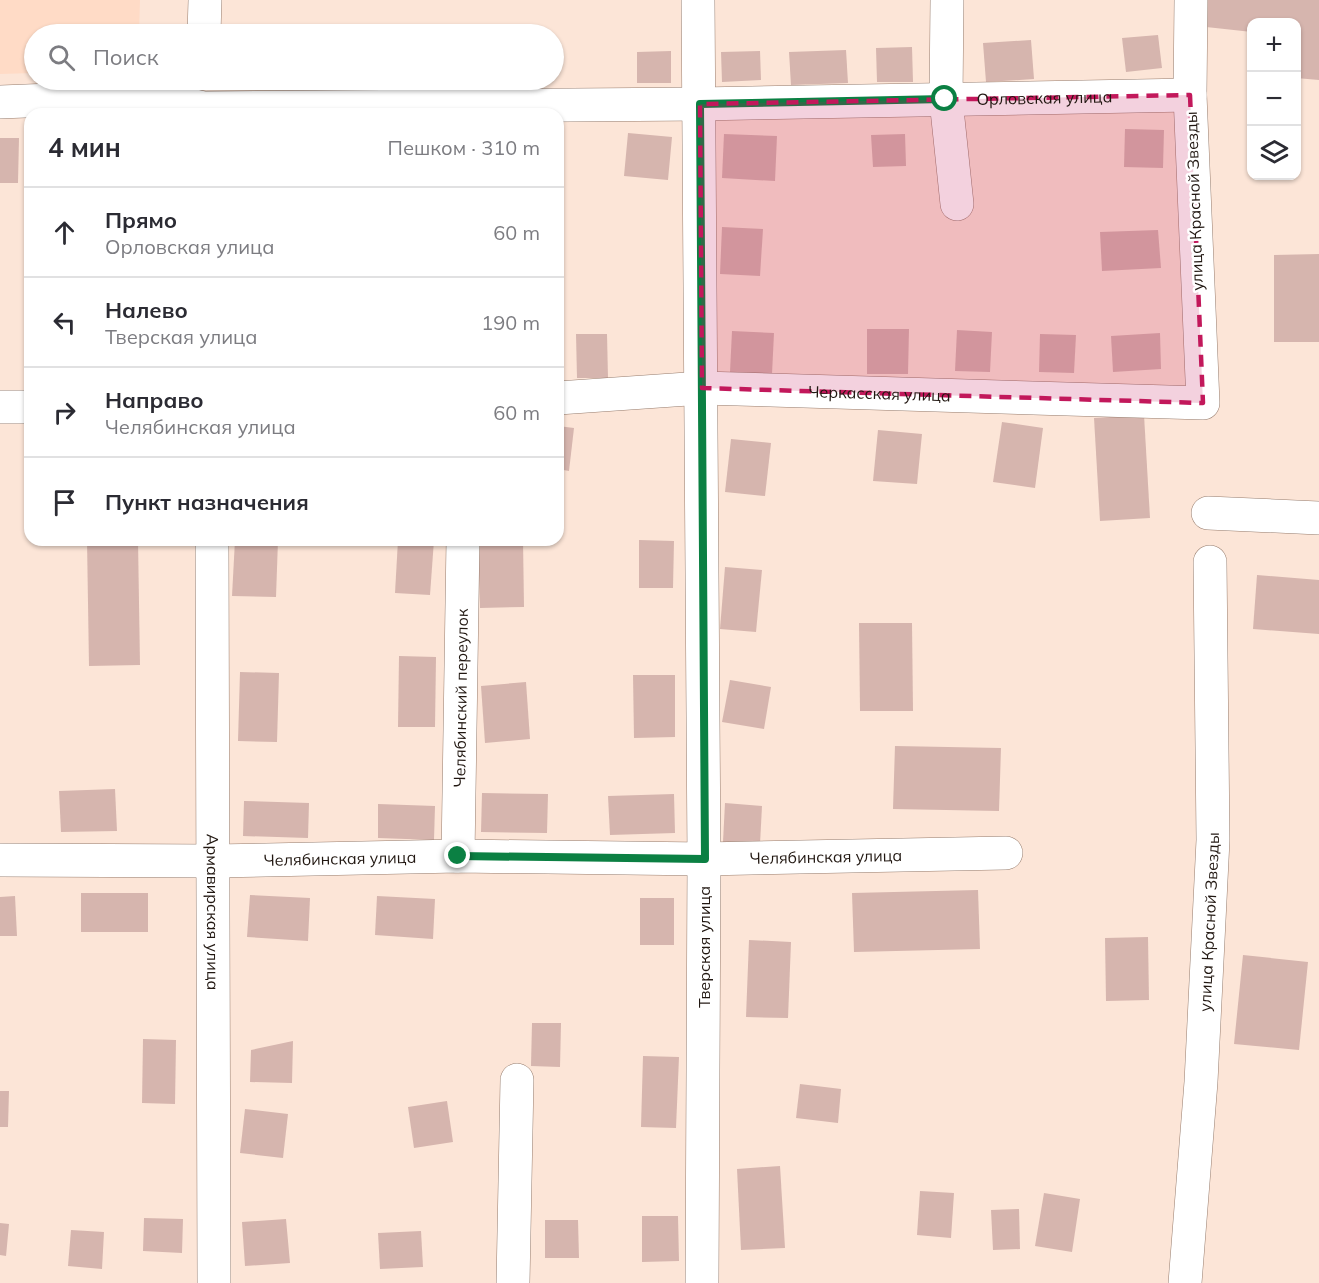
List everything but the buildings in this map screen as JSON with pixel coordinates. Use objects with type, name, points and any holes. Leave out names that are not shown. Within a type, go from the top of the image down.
[{"type":"street","points":[[204,24],[205,0]]},
{"type":"street","name":"Тверская улица","points":[[698,0],[705,859],[702,1283]]},
{"type":"street","points":[[947,0],[945,99],[957,204]]},
{"type":"street","name":"улица Красной Звезды","points":[[1191,0],[1190,95],[1203,403]]},
{"type":"street","name":"Орловская улица","points":[[0,102],[152,96],[204,100],[700,104],[1190,95]]},
{"type":"street","name":"Черкасская улица","points":[[564,398],[702,388],[1203,403]]},
{"type":"street","points":[[0,407],[24,407]]},
{"type":"street","points":[[1208,513],[1319,518]]},
{"type":"street","name":"Армавирская улица","points":[[212,546],[214,1283]]},
{"type":"street","name":"Челябинский переулок","points":[[458,856],[463,546]]},
{"type":"street","name":"улица Красной Звезды","points":[[1185,1283],[1201,1082],[1213,840],[1210,561]]},
{"type":"street","name":"Челябинская улица","points":[[0,860],[214,861],[458,856],[705,859],[1006,853]]},
{"type":"street","points":[[513,1283],[517,1080]]},
{"type":"highlighted area","points":[[1190,95],[1203,403],[702,388],[700,104]]},
{"type":"shaded area","points":[[0,0],[140,0],[139,24],[24,24],[24,73],[0,74]]},
{"type":"route","points":[[458,856],[705,859],[700,104],[945,99]]}]
